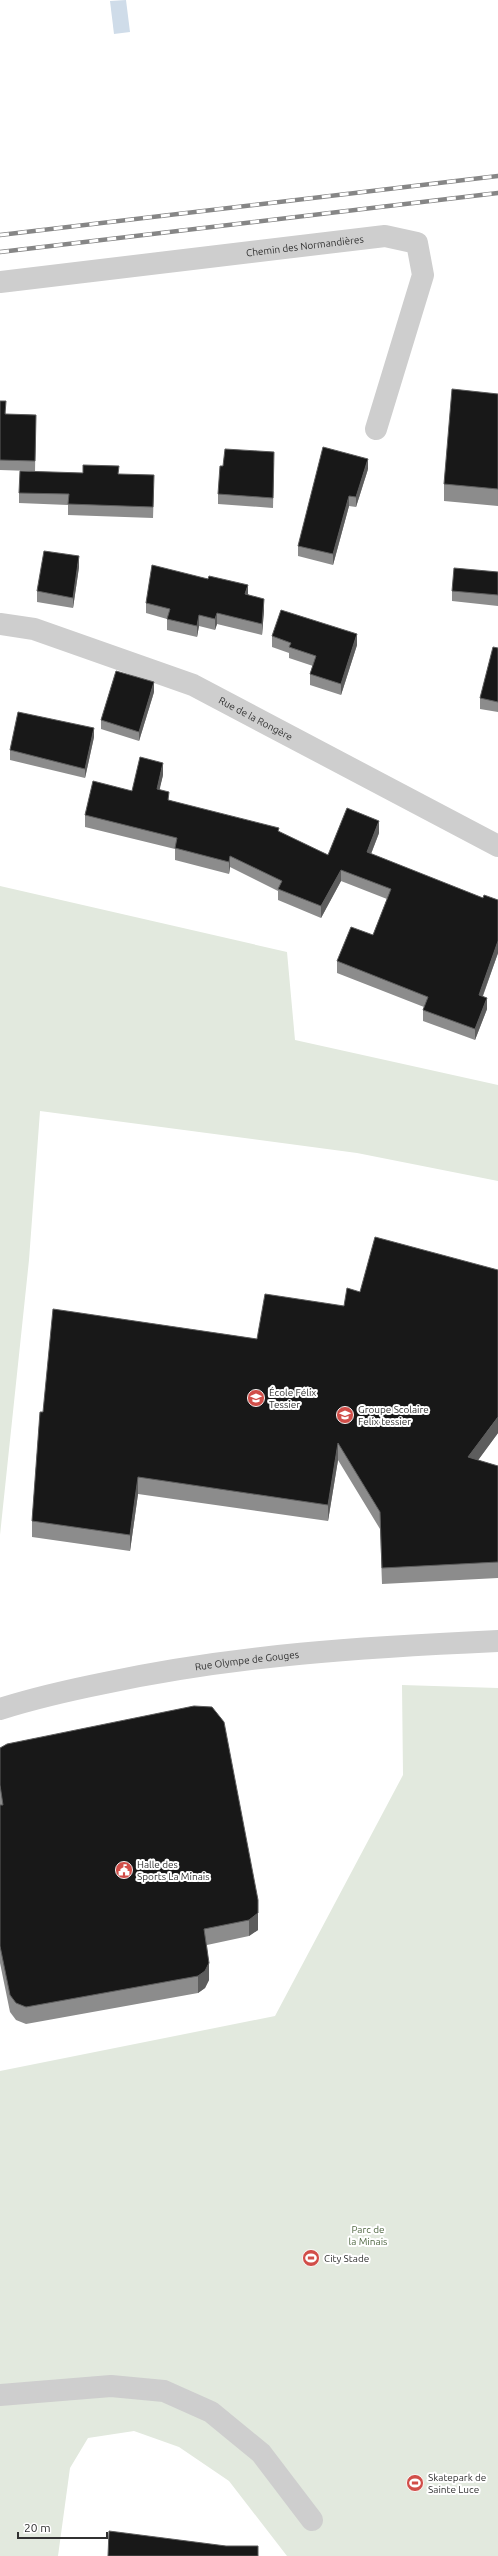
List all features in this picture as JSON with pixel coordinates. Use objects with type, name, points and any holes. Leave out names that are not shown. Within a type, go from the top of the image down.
[{"type":"street","name":"Chemin des Normandières","points":[[0,282],[385,236],[417,243],[423,275],[376,429]]},
{"type":"street","name":"Rue de la Rongère","points":[[0,624],[34,629],[193,685],[498,846]]},
{"type":"street","name":"Rue Olympe de Gouges","points":[[0,1709],[33,1698],[132,1677],[253,1658],[375,1646],[498,1641]]},
{"type":"street","points":[[0,2395],[111,2386],[164,2391],[211,2412],[261,2454],[312,2520]]},
{"type":"green space","points":[[0,886],[287,952],[295,1040],[498,1085],[498,1181],[357,1153],[40,1111],[29,1260],[0,1535]]},
{"type":"green space","name":"Parc de la Minais","points":[[402,1685],[498,1688],[498,2556],[287,2556],[229,2481],[179,2447],[134,2431],[88,2438],[70,2468],[58,2556],[0,2556],[0,2071],[275,2016],[403,1775]]},
{"type":"water","points":[[126,0],[130,32],[114,34],[110,1]]},
{"type":"building","points":[[452,389],[498,394],[498,489],[444,484]]},
{"type":"building","points":[[0,401],[6,401],[5,414],[36,415],[35,461],[0,460]]},
{"type":"building","points":[[323,447],[368,459],[356,497],[349,496],[333,554],[298,546]]},
{"type":"building","points":[[225,449],[274,452],[273,498],[218,494],[220,466],[223,466]]},
{"type":"building","points":[[83,465],[119,466],[118,474],[154,475],[153,507],[68,504],[69,494],[19,493],[20,471],[83,473]]},
{"type":"building","points":[[44,551],[79,556],[73,598],[37,591]]},
{"type":"building","points":[[152,565],[208,579],[209,576],[248,585],[245,594],[264,599],[262,624],[217,613],[215,619],[199,615],[197,626],[167,619],[170,609],[146,603]]},
{"type":"building","points":[[454,568],[498,572],[498,595],[452,591]]},
{"type":"building","points":[[281,610],[357,634],[341,684],[310,674],[316,656],[289,647],[291,643],[272,636]]},
{"type":"building","points":[[493,647],[498,648],[498,702],[480,698]]},
{"type":"building","points":[[116,671],[154,682],[139,732],[101,720]]},
{"type":"building","points":[[18,712],[94,728],[85,769],[10,750]]},
{"type":"building","points":[[140,757],[163,763],[157,789],[169,792],[168,800],[279,828],[278,831],[328,855],[347,808],[379,821],[367,852],[483,898],[484,895],[498,900],[498,941],[479,995],[487,998],[475,1029],[423,1010],[428,997],[337,961],[351,927],[373,935],[391,889],[341,870],[321,906],[278,889],[282,881],[230,856],[229,862],[175,848],[177,838],[85,815],[93,781],[132,791]]},
{"type":"building","points":[[375,1237],[498,1270],[498,1417],[468,1457],[498,1466],[498,1562],[382,1568],[380,1512],[338,1443],[328,1505],[138,1477],[130,1535],[32,1521],[40,1412],[43,1412],[53,1309],[257,1339],[265,1294],[344,1306],[347,1288],[360,1292]]},
{"type":"building","name":"Halle des Sports La Minais","points":[[194,1706],[212,1707],[224,1722],[258,1900],[258,1913],[249,1920],[204,1929],[209,1963],[205,1971],[198,1976],[26,2007],[16,2003],[10,1995],[0,1946],[0,1805],[3,1805],[0,1785],[0,1748],[7,1744]]},
{"type":"building","points":[[109,2531],[226,2546],[258,2546],[258,2556],[108,2556]]},
{"type":"railway","points":[[0,235],[498,176]]},
{"type":"railway","points":[[0,252],[498,193]]},
{"type":"place","name":"École Félix Tessier","points":[[256,1398]]},
{"type":"place","name":"Groupe Scolaire Felix tessier","points":[[345,1415]]},
{"type":"place","name":"Halle des Sports La Minais","points":[[124,1870]]},
{"type":"place","name":"City Stade","points":[[311,2258]]},
{"type":"place","name":"Skatepark de Sainte Luce","points":[[415,2483]]}]
